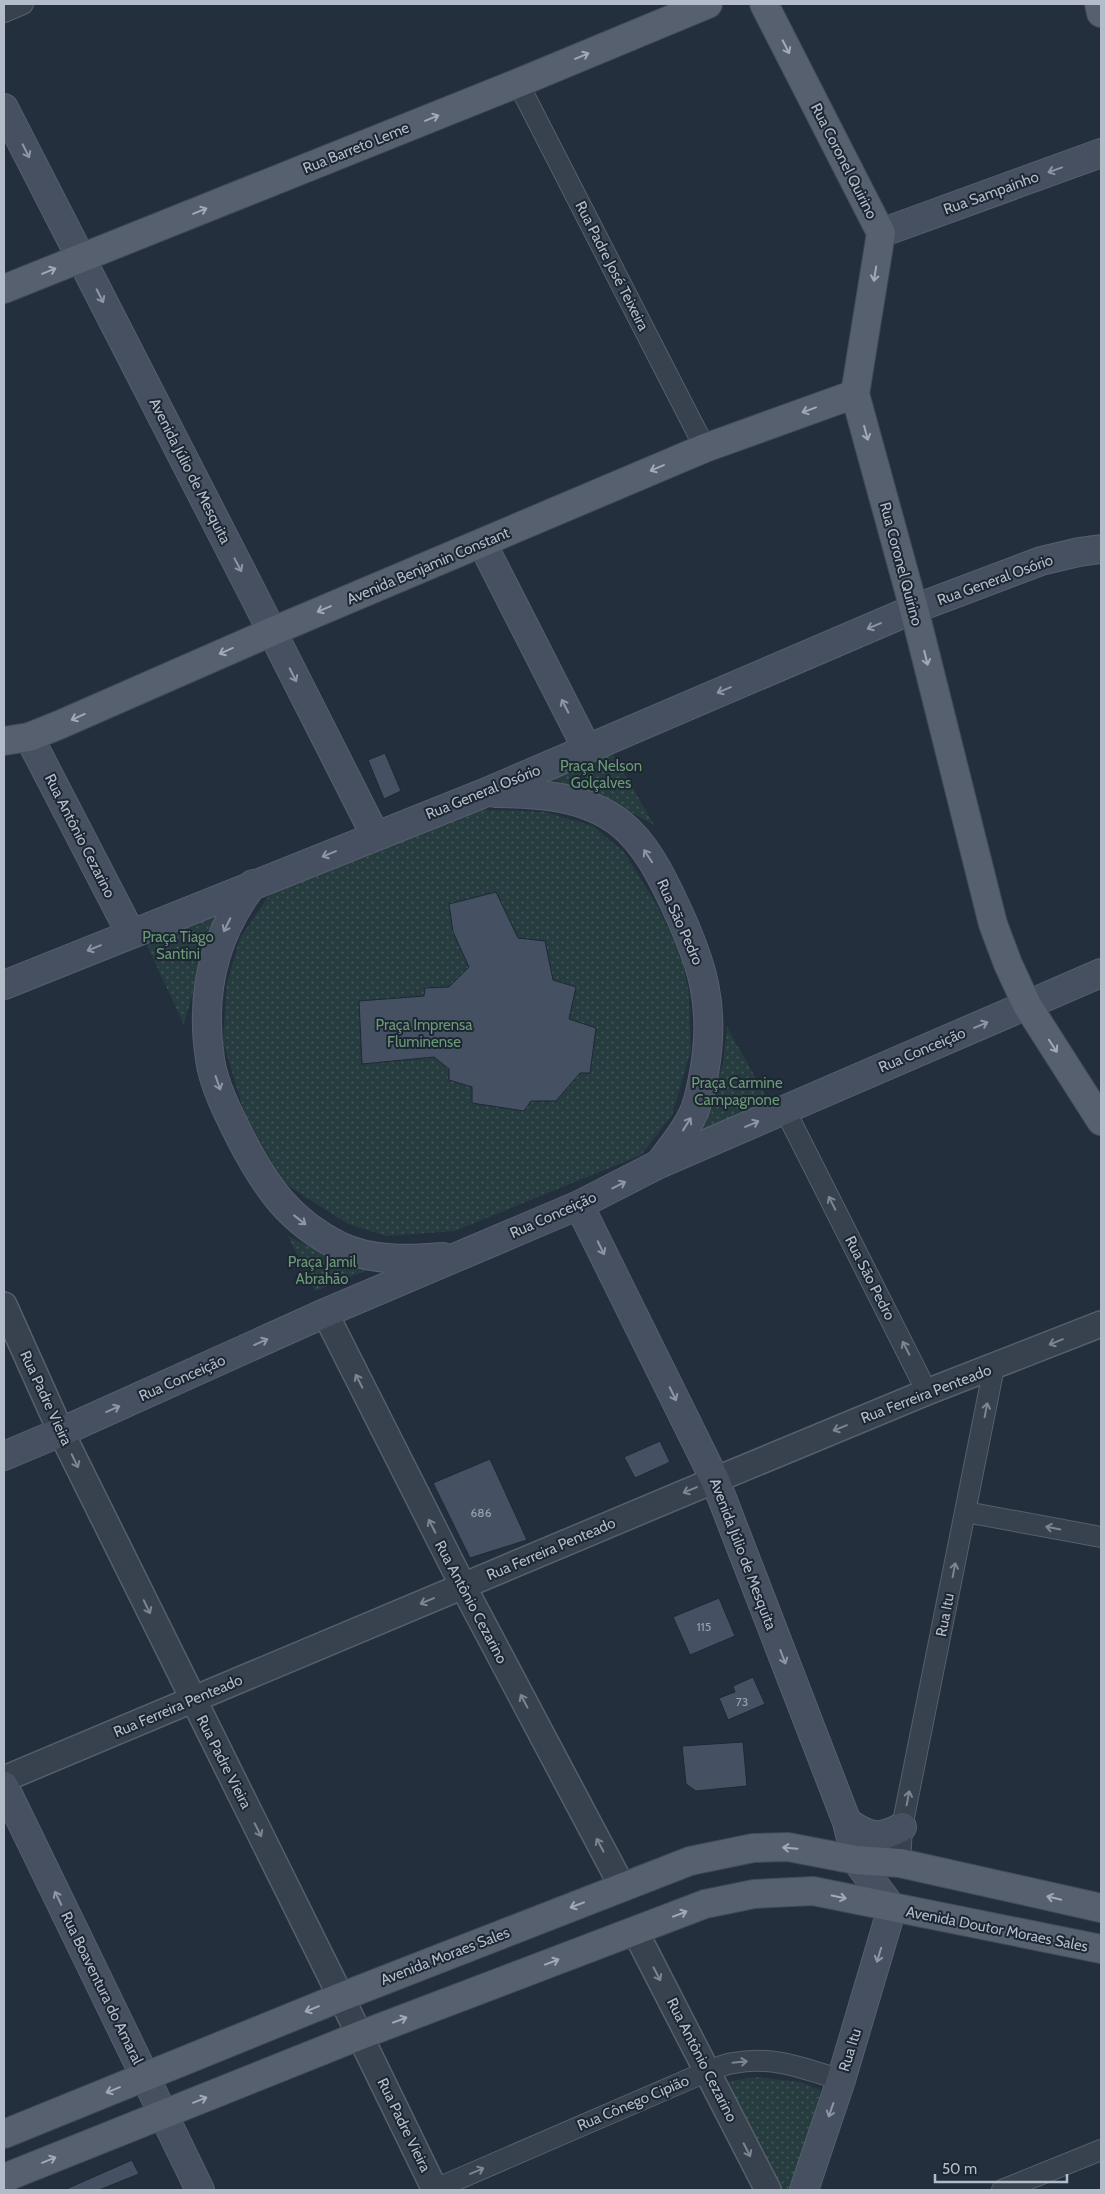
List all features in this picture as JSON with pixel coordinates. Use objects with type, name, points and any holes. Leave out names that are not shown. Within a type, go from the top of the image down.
[{"type":"main road","name":"Rua Barreto Leme","points":[[4,289],[518,83],[708,4]]},
{"type":"main road","name":"Rua Coronel Quirino","points":[[764,4],[881,233],[855,394],[914,609],[993,924],[1008,964],[1027,1005],[1101,1121]]},
{"type":"main road","points":[[1099,4],[1101,12]]},
{"type":"main road","name":"Avenida Júlio de Mesquita","points":[[4,108],[375,835]]},
{"type":"main road","name":"Rua Sampainho","points":[[881,233],[1101,153]]},
{"type":"main road","name":"Avenida Benjamin Constant","points":[[16,739],[705,448],[855,394]]},
{"type":"main road","points":[[482,543],[587,749]]},
{"type":"main road","name":"Rua General Osório","points":[[4,985],[375,835],[482,794],[914,609],[1041,561],[1079,552],[1101,550]]},
{"type":"main road","name":"Rua Antônio Cezarino","points":[[16,739],[131,934]]},
{"type":"main road","name":"Rua São Pedro","points":[[482,794],[556,796],[601,811],[621,824],[638,839],[669,892],[691,939],[707,989],[709,1045],[702,1086],[693,1116],[659,1164]]},
{"type":"main road","points":[[253,884],[234,910],[220,939],[210,978],[206,1013],[210,1060],[237,1131],[256,1169],[271,1192],[291,1213],[316,1233],[340,1246],[363,1254],[411,1260],[461,1256]]},
{"type":"main road","name":"Rua Conceição","points":[[4,1456],[325,1314],[579,1205],[659,1164],[1101,973]]},
{"type":"main road","name":"Avenida Júlio de Mesquita","points":[[579,1205],[715,1480],[847,1822],[856,1860],[892,1908]]},
{"type":"main road","name":"Rua Boaventura do Amaral","points":[[4,1786],[200,2190]]},
{"type":"main road","points":[[847,1822],[871,1836],[888,1836],[902,1828]]},
{"type":"main road","name":"Avenida Moraes Sales","points":[[4,2134],[342,1996],[690,1861],[753,1848],[788,1847],[856,1860],[900,1863]]},
{"type":"main road","points":[[900,1863],[1101,1908]]},
{"type":"main road","points":[[4,2178],[360,2035],[705,1904],[754,1894],[813,1891],[892,1908]]},
{"type":"main road","name":"Avenida Doutor Moraes Sales","points":[[892,1908],[1101,1950]]},
{"type":"main road","name":"Rua Itu","points":[[804,2190],[841,2080],[892,1908]]},
{"type":"street","points":[[4,12],[22,4]]},
{"type":"street","name":"Rua Padre José Teixeira","points":[[518,83],[705,448]]},
{"type":"street","name":"Rua São Pedro","points":[[785,1110],[928,1392]]},
{"type":"street","name":"Rua Padre Vieira","points":[[4,1305],[61,1432],[192,1700],[342,1996],[434,2190]]},
{"type":"street","name":"Rua Antônio Cezarino","points":[[325,1314],[463,1586],[622,1888]]},
{"type":"street","name":"Rua Ferreira Penteado","points":[[4,1779],[715,1480],[928,1392],[1101,1324]]},
{"type":"street","name":"Rua Itu","points":[[900,1863],[902,1828],[994,1367]]},
{"type":"street","points":[[966,1512],[1101,1537]]},
{"type":"street","name":"Rua Antônio Cezarino","points":[[635,1931],[768,2190]]},
{"type":"street","name":"Rua Cônego Cipião","points":[[434,2190],[708,2071],[734,2062],[761,2061],[788,2064],[841,2080]]},
{"type":"street","points":[[1002,2190],[1101,2150]]},
{"type":"green space","name":"Praça Nelson Golçalves","points":[[611,750],[654,825],[609,800],[559,781],[523,779]]},
{"type":"green space","name":"Praça Imprensa Fluminense","points":[[464,809],[546,812],[593,826],[624,852],[655,902],[681,953],[689,993],[691,1050],[672,1115],[641,1155],[455,1231],[386,1236],[348,1224],[284,1183],[245,1115],[223,1042],[227,983],[240,938],[279,881]]},
{"type":"green space","name":"Praça Tiago Santini","points":[[224,900],[209,931],[184,1025],[140,930]]},
{"type":"green space","name":"Praça Carmine Campagnone","points":[[727,1027],[769,1102],[700,1131],[723,1064]]},
{"type":"green space","name":"Praça Jamil Abrahão","points":[[288,1236],[332,1258],[373,1268],[315,1291]]},
{"type":"green space","points":[[755,2077],[799,2082],[821,2090],[793,2190],[782,2190],[725,2082]]},
{"type":"building","points":[[385,753],[401,791],[384,799],[368,760]]},
{"type":"building","points":[[496,892],[518,938],[545,941],[553,980],[576,987],[569,1019],[596,1028],[590,1073],[580,1073],[556,1101],[531,1101],[524,1111],[472,1103],[472,1087],[449,1080],[449,1069],[434,1057],[362,1064],[359,1001],[424,996],[425,988],[449,987],[469,967],[453,932],[449,904]]},
{"type":"building","points":[[660,1441],[670,1462],[635,1478],[624,1457]]},
{"type":"building","points":[[490,1459],[527,1540],[470,1558],[433,1483]]},
{"type":"building","points":[[719,1598],[735,1636],[690,1655],[673,1617]]},
{"type":"building","points":[[753,1677],[765,1704],[728,1720],[719,1698],[735,1692],[733,1686]]},
{"type":"building","points":[[743,1742],[747,1786],[696,1791],[686,1784],[682,1746]]},
{"type":"building","points":[[132,2160],[139,2174],[99,2190],[64,2190]]}]
